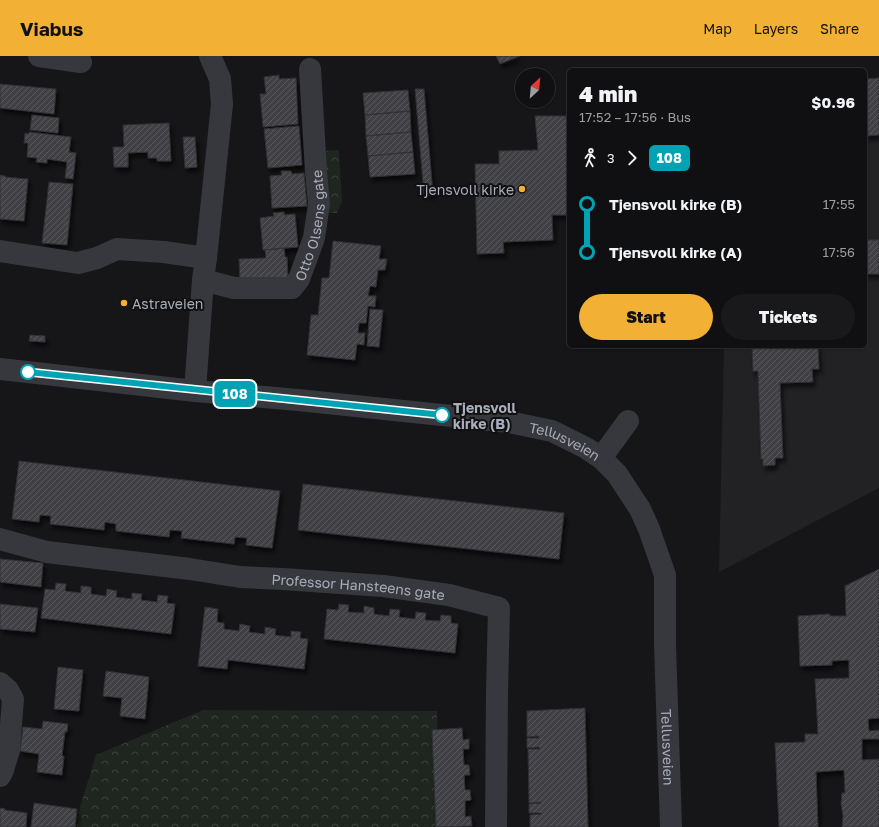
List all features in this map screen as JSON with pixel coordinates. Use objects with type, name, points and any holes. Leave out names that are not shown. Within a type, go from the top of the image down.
[{"type":"street","points":[[39,56],[81,62]]},
{"type":"street","points":[[195,391],[203,280],[222,104],[220,79],[210,56]]},
{"type":"street","name":"Otto Olsens gate","points":[[203,280],[234,288],[292,288],[299,280],[314,238],[319,204],[310,69]]},
{"type":"street","points":[[4,252],[78,263],[97,258],[117,249],[164,252],[206,258]]},
{"type":"street","name":"Tellusveien","points":[[0,369],[195,391],[509,422],[530,425],[552,431],[586,448],[600,458],[617,474],[640,509],[651,534],[664,575],[671,827]]},
{"type":"street","points":[[600,458],[628,421]]},
{"type":"street","name":"Professor Hansteens gate","points":[[0,539],[47,552],[240,577],[383,586],[449,595],[499,608],[496,827]]},
{"type":"street","points":[[0,683],[8,690],[13,699],[9,750],[4,770],[0,776]]},
{"type":"shaded area","points":[[879,78],[879,488],[719,572],[724,348],[867,348],[867,80]]},
{"type":"green space","points":[[339,150],[342,202],[337,213],[326,213],[323,151]]},
{"type":"green space","points":[[203,710],[437,711],[439,827],[74,827],[96,755]]},
{"type":"building","points":[[496,56],[520,56],[500,64]]},
{"type":"building","points":[[279,75],[279,79],[296,78],[298,124],[263,127],[260,94],[266,94],[264,77]]},
{"type":"building","points":[[879,78],[879,135],[867,136],[867,79]]},
{"type":"building","points":[[0,84],[56,89],[54,114],[0,108]]},
{"type":"building","points":[[415,89],[424,89],[433,194],[424,194]]},
{"type":"building","points":[[408,90],[410,111],[365,115],[363,93]]},
{"type":"building","points":[[410,111],[411,132],[366,136],[365,115]]},
{"type":"building","points":[[32,115],[59,118],[58,133],[30,130]]},
{"type":"building","name":"Tjensvoll kirke","points":[[535,116],[567,116],[567,215],[552,215],[553,240],[503,242],[504,253],[477,254],[475,164],[499,164],[499,151],[538,150]]},
{"type":"building","points":[[169,123],[171,161],[157,161],[157,158],[148,158],[148,152],[128,153],[128,167],[114,167],[113,147],[124,147],[123,125]]},
{"type":"building","points":[[299,126],[302,165],[268,168],[264,129]]},
{"type":"building","points":[[29,132],[71,137],[69,152],[76,153],[73,179],[65,178],[67,162],[47,159],[47,163],[36,162],[37,158],[27,157],[28,143],[24,143],[25,133],[29,134]]},
{"type":"building","points":[[411,132],[413,152],[368,156],[366,136]]},
{"type":"building","points":[[183,137],[195,137],[197,167],[185,168]]},
{"type":"building","points":[[413,152],[415,174],[370,177],[368,156]]},
{"type":"building","points":[[281,171],[291,171],[292,174],[304,173],[307,206],[272,208],[270,176],[282,175]]},
{"type":"building","points":[[0,175],[5,177],[28,179],[24,221],[0,219]]},
{"type":"building","points":[[49,182],[73,184],[67,245],[42,243]]},
{"type":"building","points":[[284,212],[284,215],[295,214],[298,247],[263,250],[260,218],[274,216],[273,213]]},
{"type":"building","points":[[867,240],[879,240],[879,274],[867,274]]},
{"type":"building","points":[[333,241],[381,246],[379,259],[387,259],[385,270],[378,270],[376,287],[370,286],[368,296],[376,296],[375,307],[368,306],[366,323],[359,323],[358,333],[365,333],[364,345],[357,344],[355,360],[307,355],[311,315],[318,315],[322,278],[329,278]]},
{"type":"building","points":[[284,248],[285,257],[287,257],[288,280],[240,282],[239,259],[266,258],[265,250]]},
{"type":"building","points":[[370,309],[383,310],[379,347],[367,346]]},
{"type":"building","points":[[30,335],[45,336],[45,342],[29,341]]},
{"type":"building","points":[[752,348],[818,348],[819,369],[812,369],[813,382],[780,383],[783,458],[775,458],[775,465],[763,466],[763,459],[761,459],[758,371],[753,371]]},
{"type":"building","points":[[19,461],[280,491],[272,548],[246,545],[247,538],[235,537],[234,544],[181,538],[182,531],[170,530],[169,537],[116,531],[116,524],[105,522],[104,530],[50,524],[51,516],[40,515],[39,522],[12,519]]},
{"type":"building","points":[[303,484],[564,513],[559,559],[298,530]]},
{"type":"building","points":[[0,559],[43,563],[41,587],[0,582]]},
{"type":"building","points":[[879,569],[879,718],[868,719],[869,731],[879,730],[879,739],[862,739],[862,760],[879,759],[879,827],[842,827],[843,816],[841,804],[842,793],[845,793],[844,770],[816,772],[818,827],[779,827],[775,743],[805,742],[805,734],[818,734],[815,679],[849,678],[849,660],[832,661],[832,665],[800,666],[798,616],[830,614],[830,616],[846,616],[845,586]]},
{"type":"building","points":[[56,583],[66,584],[65,591],[81,593],[81,586],[91,587],[91,594],[106,596],[107,589],[117,591],[116,597],[132,599],[132,593],[142,594],[141,600],[157,602],[158,595],[168,596],[167,603],[175,604],[171,634],[41,618],[45,589],[55,590]]},
{"type":"building","points":[[0,604],[38,608],[35,632],[0,629]]},
{"type":"building","points":[[339,604],[349,605],[348,612],[364,613],[364,606],[374,608],[374,614],[389,616],[390,609],[400,610],[399,617],[415,619],[416,612],[426,613],[425,620],[440,621],[441,615],[451,616],[451,623],[458,624],[455,653],[324,639],[327,609],[338,610]]},
{"type":"building","points":[[205,607],[218,609],[217,622],[224,623],[224,629],[239,631],[240,624],[250,626],[249,632],[265,634],[265,627],[276,629],[275,635],[291,637],[291,631],[301,632],[300,638],[308,639],[304,669],[228,660],[227,669],[198,666]]},
{"type":"building","points":[[58,667],[83,670],[79,711],[54,709]]},
{"type":"building","points":[[106,671],[149,677],[145,719],[120,716],[122,698],[103,696]]},
{"type":"building","points":[[585,708],[588,827],[530,827],[530,815],[542,814],[529,813],[529,804],[541,802],[529,803],[528,749],[540,749],[539,747],[527,748],[527,738],[539,738],[539,736],[527,737],[527,711]]},
{"type":"building","points":[[43,721],[68,724],[67,732],[65,732],[62,756],[64,756],[62,775],[37,772],[39,754],[20,751],[23,727],[42,729]]},
{"type":"building","points":[[462,728],[463,740],[469,739],[469,749],[463,749],[464,765],[469,765],[470,775],[464,775],[465,790],[470,790],[471,800],[465,801],[465,817],[471,816],[472,826],[436,827],[432,730]]},
{"type":"building","points":[[34,803],[77,809],[75,827],[31,827]]},
{"type":"building","points":[[0,808],[27,813],[26,827],[0,827]]},
{"type":"bus line","name":"108","points":[[28,372],[195,391],[442,415]]},
{"type":"place","name":"Tjensvoll kirke","points":[[522,189]]},
{"type":"place","name":"Astraveien","points":[[124,303]]},
{"type":"place","name":"Tjensvoll kirke (B)","points":[[442,415]]}]
